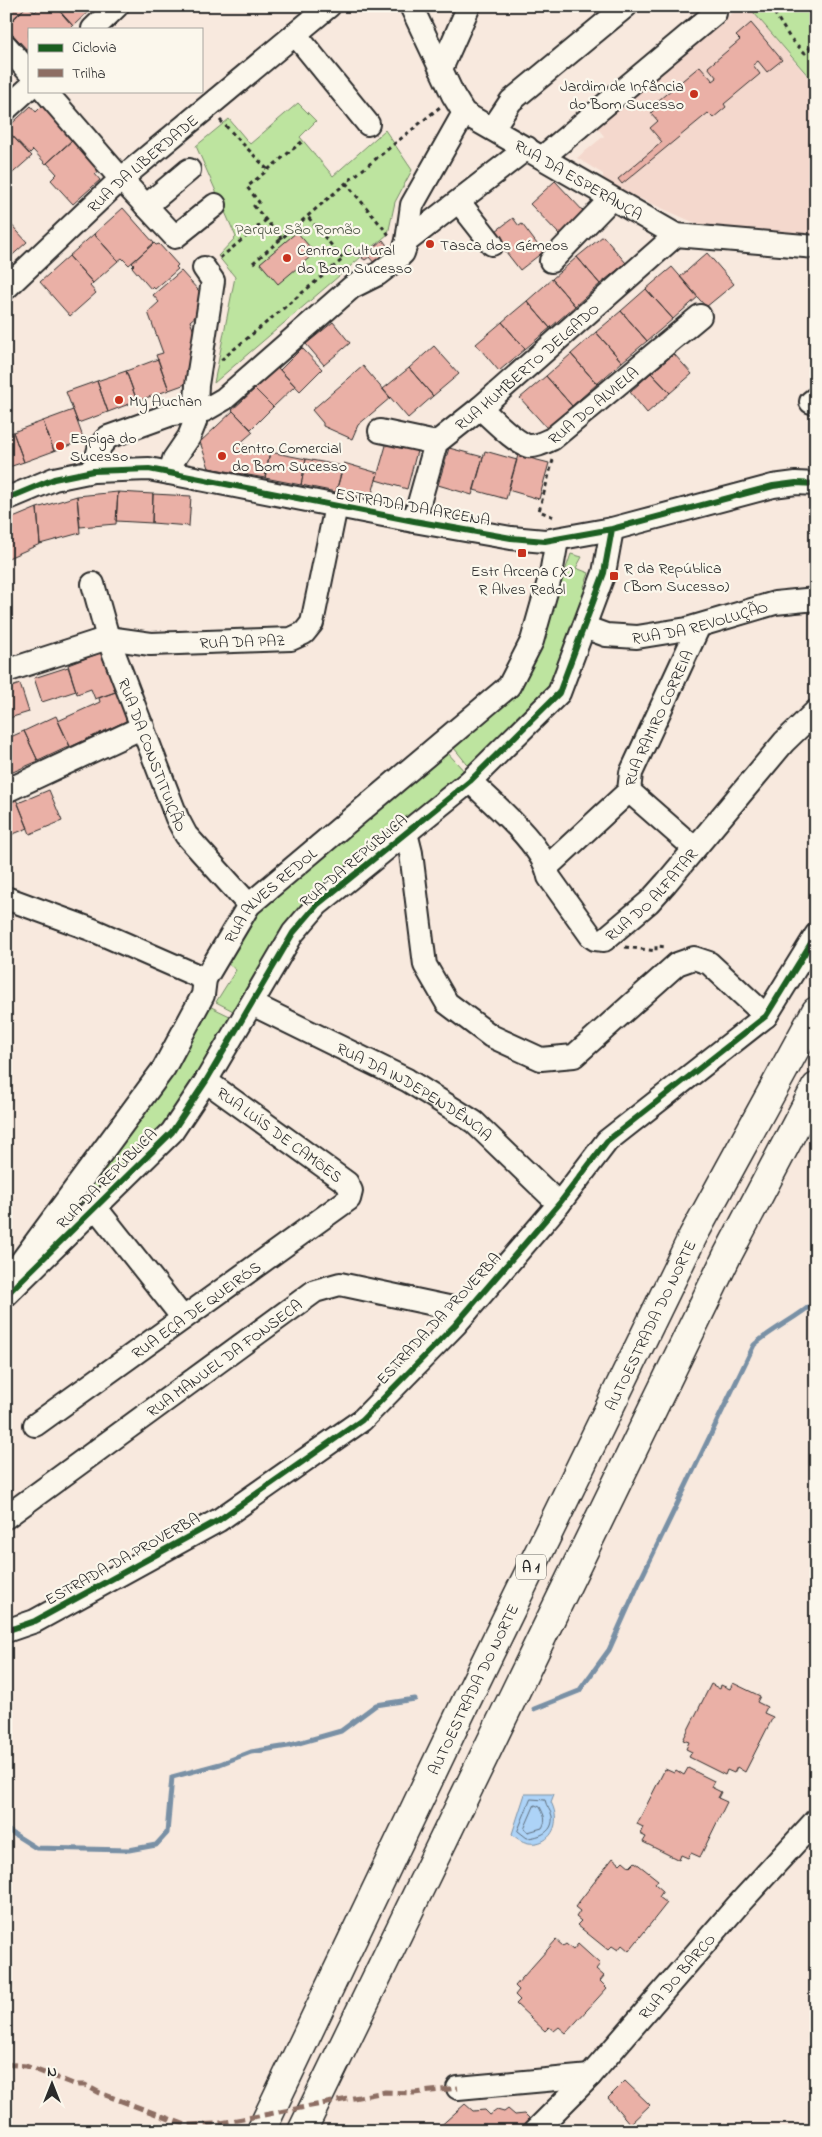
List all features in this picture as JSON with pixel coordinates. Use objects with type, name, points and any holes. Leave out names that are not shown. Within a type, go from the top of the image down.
[{"type":"highway","name":"AUTOESTRADA DO NORTE","points":[[261,2131],[461,1712],[693,1236],[816,1011]]},
{"type":"highway","name":"A 1","points":[[302,2131],[723,1264],[816,1087]]},
{"type":"street","points":[[93,28],[117,6]]},
{"type":"street","name":"RUA DA LIBERDADE","points":[[6,288],[121,179],[329,6]]},
{"type":"street","points":[[407,244],[412,205],[459,104],[411,6]]},
{"type":"street","points":[[442,69],[470,6]]},
{"type":"street","points":[[493,128],[512,101],[626,6]]},
{"type":"street","points":[[93,471],[100,446],[108,436],[172,414],[213,408],[352,287],[378,274],[396,260],[407,244],[459,202],[535,152],[715,13],[715,6]]},
{"type":"street","points":[[295,34],[368,124]]},
{"type":"street","points":[[6,46],[28,71]]},
{"type":"street","points":[[6,108],[28,89]]},
{"type":"street","points":[[46,92],[121,179],[176,237],[215,205]]},
{"type":"street","name":"RUA DA ESPERANÇA","points":[[459,104],[493,128],[611,199],[676,235],[816,247]]},
{"type":"street","points":[[146,206],[189,170]]},
{"type":"street","points":[[551,261],[611,199]]},
{"type":"street","points":[[459,202],[492,244]]},
{"type":"street","name":"RUA HUMBERTO DELGADO","points":[[436,443],[480,408],[676,235]]},
{"type":"street","points":[[170,473],[174,459],[194,429],[195,398],[213,281],[204,269]]},
{"type":"street","name":"RUA DO ALVIELA","points":[[480,408],[519,441],[529,446],[552,439],[700,316]]},
{"type":"street","points":[[380,431],[436,443],[414,521]]},
{"type":"street","name":"ESTRADA DA ARCENA","points":[[6,499],[54,479],[93,471],[149,469],[414,521],[512,538],[566,539],[612,529],[773,486],[796,483],[816,484]]},
{"type":"street","name":"RUA DA PAZ","points":[[108,638],[151,644],[291,639],[304,633],[312,623],[336,506]]},
{"type":"street","name":"RUA DA REPÚBLICA","points":[[6,1295],[172,1132],[206,1081],[303,919],[317,905],[470,780],[559,693],[604,573],[612,529]]},
{"type":"street","name":"RUA ALVES REDOL","points":[[6,1282],[164,1068],[203,995],[205,979],[249,905],[508,686],[532,641],[551,574],[566,539]]},
{"type":"street","name":"RUA DA CONSTITUIÇÃO","points":[[93,584],[108,638],[177,818],[186,835],[249,905]]},
{"type":"street","name":"RUA DA REVOLUÇÃO","points":[[584,627],[620,638],[699,626],[776,603],[816,599]]},
{"type":"street","name":"RUA RAMIRO CORREIA","points":[[547,868],[629,791],[631,773],[699,626]]},
{"type":"street","points":[[6,671],[108,638]]},
{"type":"street","name":"RUA DO ALFATAR","points":[[470,780],[536,848],[547,868],[549,877],[591,936],[595,939],[604,940],[648,902],[784,742],[816,711]]},
{"type":"street","points":[[6,791],[143,727]]},
{"type":"street","points":[[629,791],[694,848]]},
{"type":"street","points":[[406,834],[411,853],[426,965],[446,1003],[491,1036],[541,1059],[574,1056],[677,964],[694,958],[709,963],[766,1016]]},
{"type":"street","points":[[6,898],[93,930],[205,979]]},
{"type":"street","name":"ESTRADA DA PROVERBA","points":[[6,1631],[34,1621],[219,1520],[362,1420],[467,1311],[559,1204],[607,1141],[766,1016],[816,935]]},
{"type":"street","name":"RUA DA INDEPENDÊNCIA","points":[[252,1004],[407,1080],[474,1122],[559,1204]]},
{"type":"street","name":"RUA LUÍS DE CAMÕES","points":[[206,1081],[347,1183],[351,1191]]},
{"type":"street","name":"RUA EÇA DE QUEIRÓS","points":[[35,1424],[349,1198],[351,1191]]},
{"type":"street","points":[[96,1208],[183,1318]]},
{"type":"street","name":"RUA MANUEL DA FONSECA","points":[[6,1517],[315,1291],[340,1284],[467,1311]]},
{"type":"street","name":"RUA DO BARCO","points":[[535,2131],[590,2076],[737,1906],[816,1820]]},
{"type":"street","points":[[458,2088],[590,2076]]},
{"type":"path","points":[[770,6],[790,38],[804,53],[816,42]]},
{"type":"path","points":[[253,263],[346,183],[395,145],[459,104]]},
{"type":"path","points":[[208,107],[268,170]]},
{"type":"path","points":[[282,239],[254,206],[259,202],[247,187],[304,140]]},
{"type":"path","points":[[346,183],[386,233],[407,244]]},
{"type":"path","points":[[201,358],[218,362],[343,258],[308,217]]},
{"type":"path","points":[[204,269],[266,220]]},
{"type":"path","points":[[552,439],[553,461],[539,512],[566,522],[566,539]]},
{"type":"path","points":[[617,946],[656,951],[656,946],[675,948]]},
{"type":"shaded area","points":[[741,6],[748,6],[816,87],[816,232],[806,240],[695,223],[603,182],[603,174],[577,158],[604,136],[596,126]]},
{"type":"green space","points":[[748,6],[816,6],[816,85]]},
{"type":"green space","name":"Parque São Romão","points":[[298,103],[316,121],[300,137],[333,176],[385,130],[412,170],[395,202],[388,234],[214,383],[235,277],[218,256],[236,237],[196,146],[229,119],[250,144]]},
{"type":"green space","points":[[571,554],[582,557],[576,568],[589,573],[584,587],[590,591],[560,676],[471,769],[454,748],[488,719],[486,712],[548,620]]},
{"type":"green space","points":[[445,750],[466,773],[309,904],[239,1014],[216,1002],[236,970],[223,960],[269,896]]},
{"type":"green space","points":[[205,1004],[236,1019],[162,1134],[76,1221],[67,1211]]},
{"type":"water","points":[[525,1794],[554,1794],[551,1802],[555,1814],[555,1824],[552,1832],[546,1839],[539,1842],[521,1841],[512,1834]]},
{"type":"building","points":[[6,6],[27,6],[6,25]]},
{"type":"building","points":[[27,6],[35,12],[41,6],[55,6],[73,26],[71,28],[28,28],[28,51],[6,27]]},
{"type":"building","points":[[55,6],[94,6],[73,26]]},
{"type":"building","points":[[751,23],[782,60],[767,72],[758,61],[753,65],[760,74],[724,104],[726,107],[713,118],[708,113],[622,184],[618,179],[662,142],[650,128],[658,121],[651,113],[657,107],[654,104],[700,66],[713,81],[717,78],[708,67],[740,40],[736,36]]},
{"type":"building","points":[[6,68],[9,72],[9,83],[6,86]]},
{"type":"building","points":[[43,105],[74,139],[46,164],[33,150],[29,154],[6,129],[31,106],[36,112]]},
{"type":"building","points":[[6,129],[32,156],[6,179]]},
{"type":"building","points":[[72,140],[100,170],[95,174],[100,180],[73,204],[51,180],[57,174],[47,163]]},
{"type":"building","points":[[555,181],[585,213],[561,236],[530,204]]},
{"type":"building","points":[[123,208],[154,243],[129,265],[122,258],[118,261],[94,234]]},
{"type":"building","points":[[513,218],[519,226],[522,224],[543,252],[520,270],[492,234]]},
{"type":"building","points":[[8,221],[27,242],[6,261],[6,222]]},
{"type":"building","name":"Centro Cultural do Bom Sucesso","points":[[297,232],[315,253],[278,284],[260,263]]},
{"type":"building","points":[[94,234],[118,261],[93,283],[69,256]]},
{"type":"building","points":[[603,236],[626,263],[600,284],[577,257]]},
{"type":"building","points":[[383,240],[389,248],[386,251],[389,254],[376,265],[369,257],[365,260],[362,258]]},
{"type":"building","points":[[154,243],[156,245],[159,244],[178,265],[176,267],[178,269],[155,289],[153,287],[151,289],[132,267],[134,265],[132,263]]},
{"type":"building","points":[[707,253],[734,284],[706,307],[680,277]]},
{"type":"building","points":[[69,256],[93,283],[90,286],[96,293],[70,316],[40,282]]},
{"type":"building","points":[[577,257],[600,284],[575,306],[552,279]]},
{"type":"building","points":[[672,267],[698,297],[673,319],[646,289]]},
{"type":"building","points":[[181,271],[207,300],[204,309],[190,321],[199,345],[194,381],[169,390],[156,355],[163,353],[148,312],[159,302],[153,295]]},
{"type":"building","points":[[552,279],[575,306],[550,328],[527,301]]},
{"type":"building","points":[[646,289],[673,319],[647,341],[621,311]]},
{"type":"building","points":[[527,301],[550,328],[525,349],[502,322]]},
{"type":"building","points":[[621,311],[647,341],[622,362],[596,332]]},
{"type":"building","points":[[333,322],[350,343],[324,365],[306,344]]},
{"type":"building","points":[[502,322],[525,349],[499,371],[476,344]]},
{"type":"building","points":[[596,332],[622,362],[597,384],[571,354]]},
{"type":"building","points":[[434,346],[459,374],[433,396],[409,368]]},
{"type":"building","points":[[302,348],[322,369],[300,391],[280,370]]},
{"type":"building","points":[[571,354],[597,384],[572,406],[546,376]]},
{"type":"building","points":[[674,354],[692,374],[670,393],[651,373]]},
{"type":"building","points":[[158,359],[169,390],[137,401],[126,371]]},
{"type":"building","points":[[363,366],[390,398],[358,425],[352,439],[323,426],[323,423],[312,410]]},
{"type":"building","points":[[277,367],[295,386],[273,407],[255,389]]},
{"type":"building","points":[[409,368],[433,396],[408,418],[383,389]]},
{"type":"building","points":[[126,371],[137,401],[108,412],[97,381]]},
{"type":"building","points":[[651,373],[670,393],[647,413],[630,392]]},
{"type":"building","points":[[546,376],[572,406],[547,428],[520,398]]},
{"type":"building","points":[[97,381],[108,412],[78,423],[66,392]]},
{"type":"building","points":[[255,389],[273,407],[251,429],[232,410]]},
{"type":"building","points":[[73,410],[84,440],[54,451],[43,421]]},
{"type":"building","points":[[233,411],[253,432],[239,444],[270,450],[265,478],[209,468],[200,442]]},
{"type":"building","points":[[43,421],[54,451],[24,462],[13,432]]},
{"type":"building","points":[[13,432],[24,462],[6,468],[6,435]]},
{"type":"building","points":[[387,442],[417,451],[407,489],[376,480]]},
{"type":"building","points":[[449,448],[483,457],[472,495],[438,485]]},
{"type":"building","points":[[485,451],[517,460],[506,499],[474,490]]},
{"type":"building","points":[[270,452],[306,459],[301,485],[265,478]]},
{"type":"building","points":[[518,455],[549,463],[539,499],[508,490]]},
{"type":"building","points":[[306,459],[343,466],[336,492],[301,485]]},
{"type":"building","points":[[344,463],[378,473],[371,497],[336,492]]},
{"type":"building","points":[[118,492],[116,524],[80,527],[77,496]]},
{"type":"building","points":[[118,492],[153,494],[152,523],[116,521]]},
{"type":"building","points":[[153,494],[191,496],[189,526],[152,523]]},
{"type":"building","points":[[77,496],[80,533],[40,544],[37,508]]},
{"type":"building","points":[[37,508],[40,544],[6,559],[6,521]]},
{"type":"building","points":[[100,653],[116,661],[124,689],[95,699],[91,689],[77,694],[68,665]]},
{"type":"building","points":[[68,667],[76,691],[42,702],[34,678]]},
{"type":"building","points":[[20,684],[29,712],[6,719],[6,689]]},
{"type":"building","points":[[124,689],[131,711],[126,721],[70,747],[58,721],[100,702],[99,698]]},
{"type":"building","points":[[56,716],[70,746],[38,761],[24,731]]},
{"type":"building","points":[[24,731],[38,761],[6,775],[6,739]]},
{"type":"building","points":[[49,790],[62,821],[30,834],[18,803]]},
{"type":"building","points":[[16,799],[28,828],[6,837],[6,803]]},
{"type":"building","points":[[733,1683],[760,1696],[757,1702],[767,1707],[764,1713],[773,1717],[745,1772],[737,1767],[734,1773],[727,1770],[725,1775],[689,1757],[692,1752],[686,1749],[689,1742],[683,1740],[711,1684],[720,1689],[721,1685],[730,1689]]},
{"type":"building","points":[[688,1768],[714,1781],[711,1787],[721,1792],[718,1798],[727,1802],[700,1857],[691,1853],[688,1858],[681,1855],[679,1860],[643,1842],[646,1837],[640,1834],[643,1827],[637,1824],[665,1769],[674,1773],[676,1770],[684,1775]]},
{"type":"building","points":[[613,1858],[620,1864],[623,1861],[630,1867],[635,1862],[658,1880],[655,1884],[663,1891],[659,1897],[667,1903],[629,1951],[622,1945],[618,1950],[612,1946],[608,1950],[577,1925],[581,1921],[576,1917],[580,1911],[575,1907]]},
{"type":"building","points":[[556,1940],[563,1946],[566,1944],[573,1950],[578,1944],[600,1964],[596,1969],[604,1976],[600,1981],[607,1988],[566,2033],[559,2027],[554,2031],[549,2027],[545,2031],[516,2004],[520,2000],[515,1995],[519,1990],[515,1986]]},
{"type":"building","points":[[625,2081],[650,2105],[630,2124],[608,2098]]},
{"type":"building","points":[[465,2104],[473,2111],[485,2110],[490,2115],[497,2110],[504,2112],[508,2109],[515,2115],[525,2114],[529,2118],[528,2127],[524,2131],[491,2131],[484,2124],[480,2131],[439,2131],[437,2129]]},
{"type":"waterway","points":[[534,1709],[579,1691],[609,1650],[638,1585],[754,1345],[816,1301]]},
{"type":"waterway","points":[[6,1829],[36,1848],[129,1850],[156,1845],[167,1833],[172,1777],[220,1764],[251,1752],[288,1746],[341,1731],[376,1705],[415,1699]]},
{"type":"marked path","points":[[6,2064],[26,2066],[76,2085],[85,2085],[100,2093],[186,2125],[216,2124],[385,2092],[414,2093],[458,2088]]},
{"type":"cycle path","points":[[6,499],[54,479],[93,471],[149,469],[414,521],[511,538],[545,541],[612,529],[773,486],[796,483],[816,484]]},
{"type":"cycle path","points":[[6,1295],[172,1132],[206,1081],[293,933],[317,905],[470,781],[559,693],[604,573],[612,529]]},
{"type":"cycle path","points":[[6,1631],[35,1621],[219,1520],[362,1420],[455,1325],[559,1204],[607,1141],[766,1016],[816,935]]},
{"type":"place","name":"Jardim de Infância do Bom Sucesso","points":[[694,94]]},
{"type":"place","name":"Tasca dos Gémeos","points":[[430,244]]},
{"type":"place","name":"Centro Cultural do Bom Sucesso","points":[[287,258]]},
{"type":"place","name":"My Auchan","points":[[119,400]]},
{"type":"place","name":"Espiga do Sucesso","points":[[60,446]]},
{"type":"place","name":"Centro Comercial do Bom Sucesso","points":[[222,456]]},
{"type":"place","name":"Estr Arcena (X) R Alves Redol","points":[[522,553]]},
{"type":"place","name":"R da República (Bom Sucesso)","points":[[614,576]]}]
